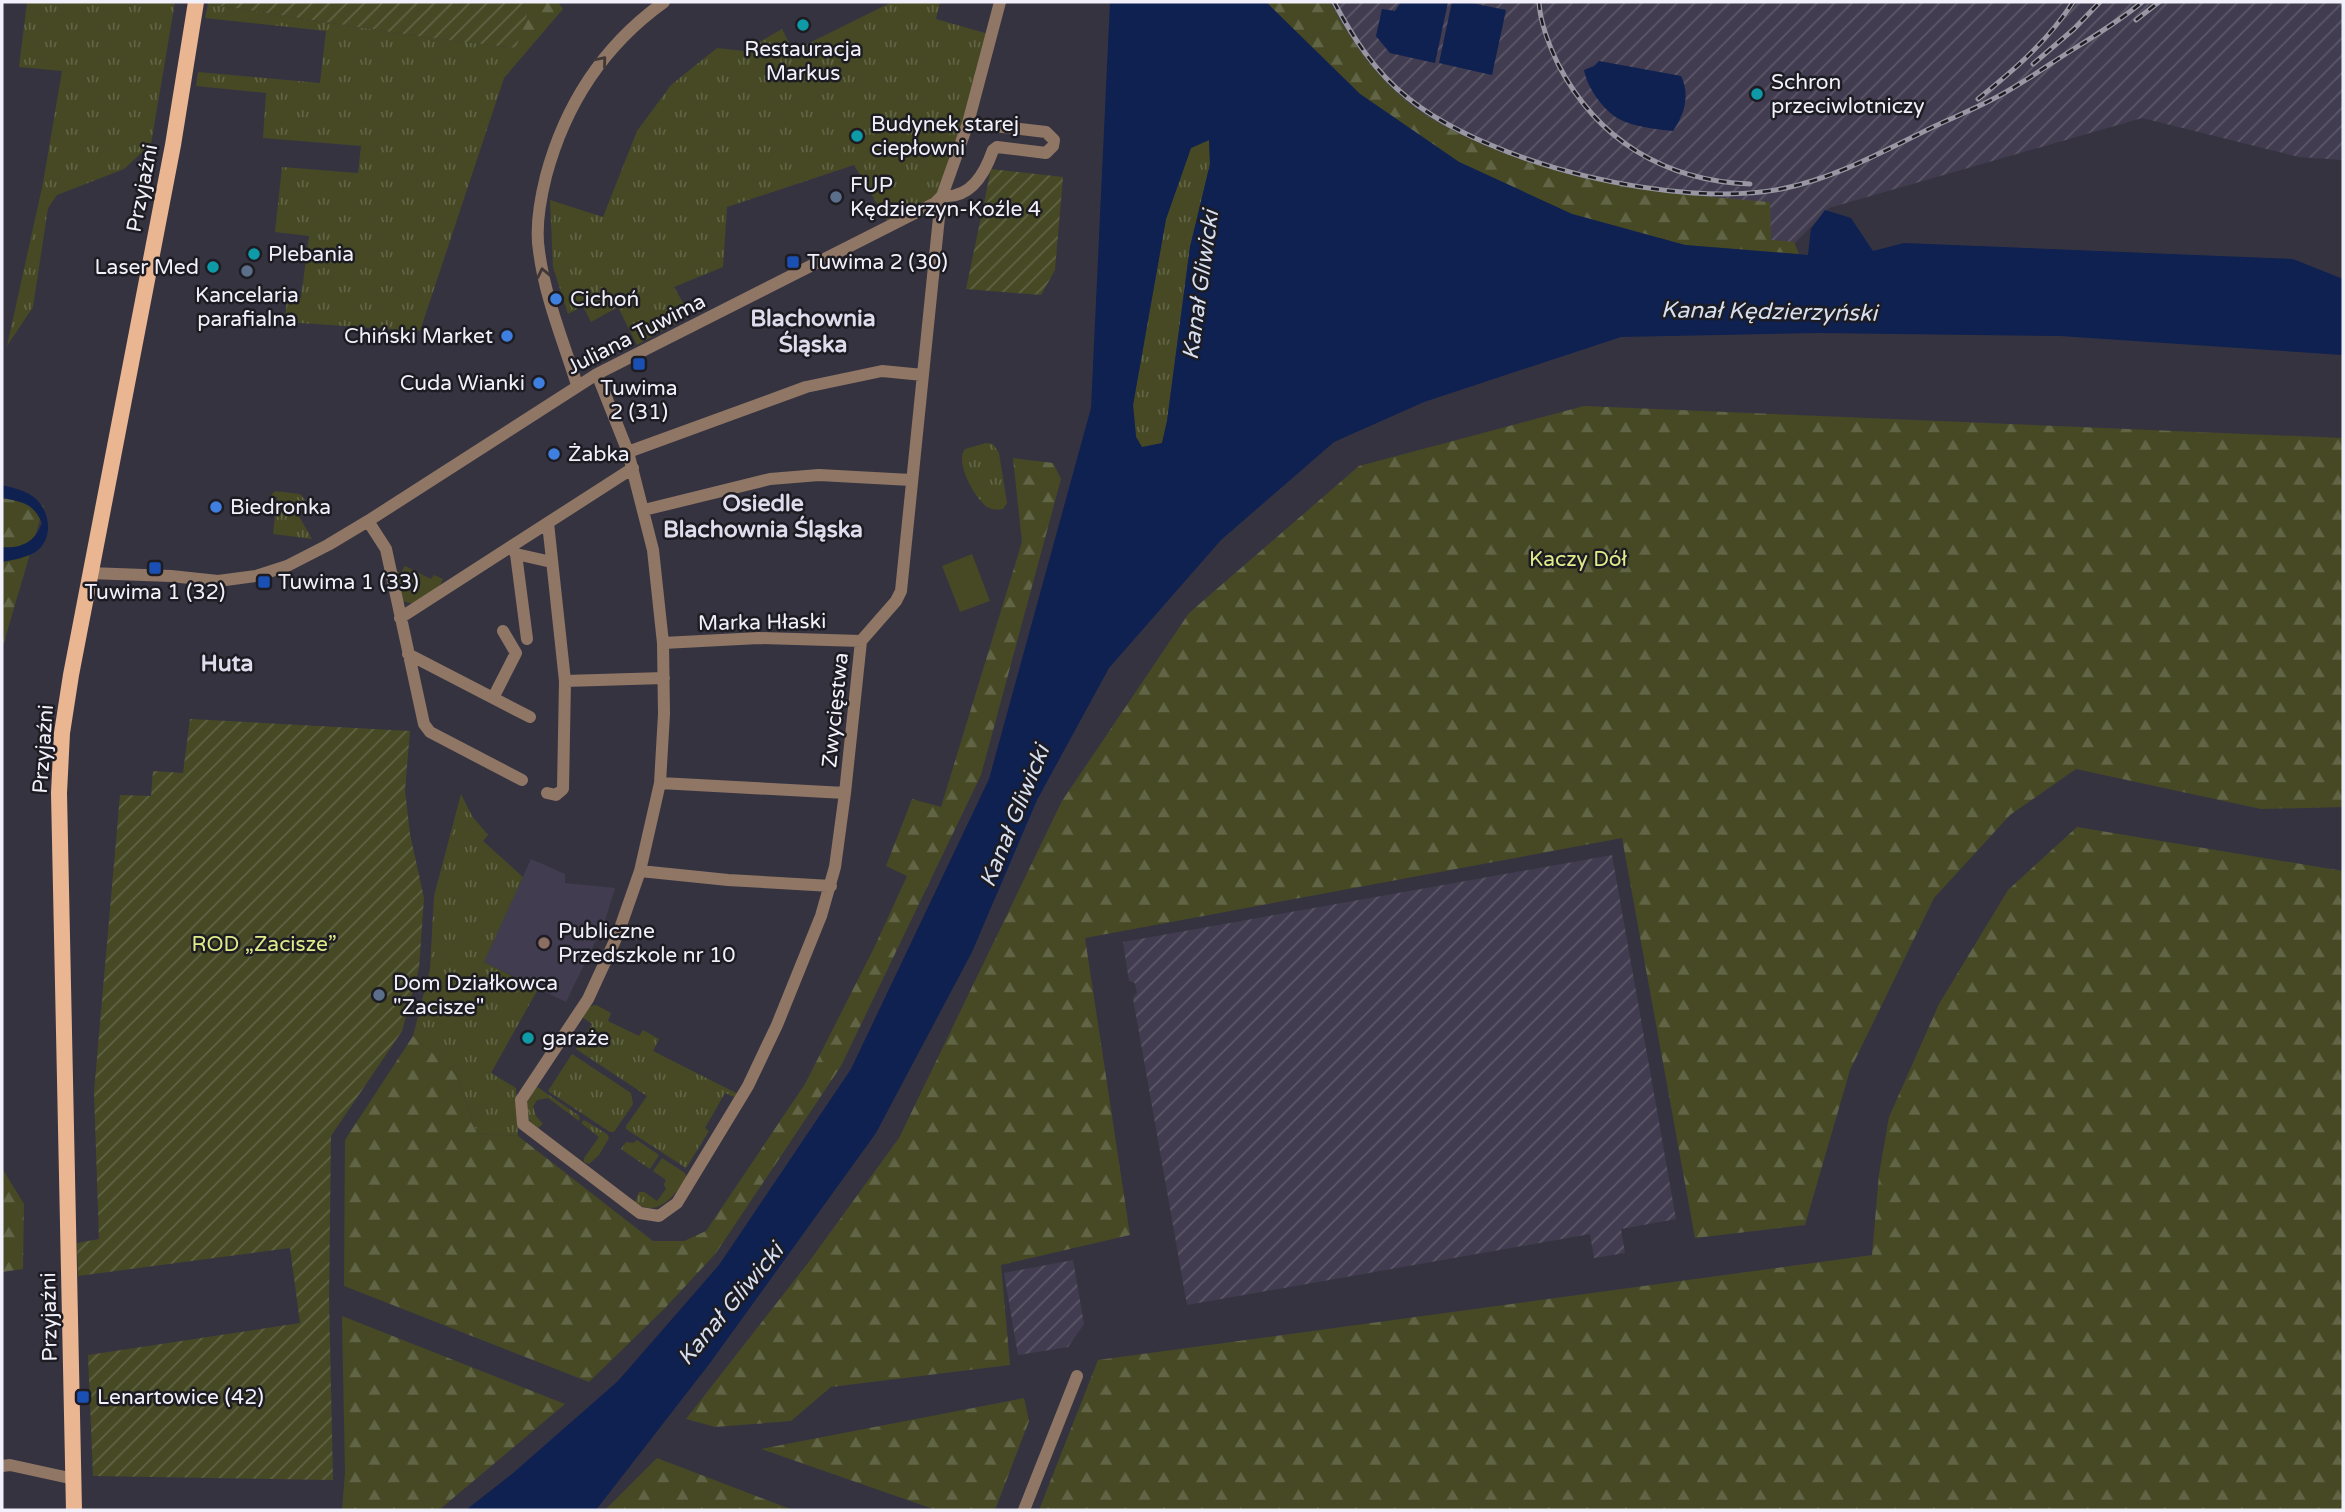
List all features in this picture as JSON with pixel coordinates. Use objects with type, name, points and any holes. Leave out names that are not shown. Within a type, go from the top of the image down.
[{"type":"main road","name":"Przyjaźni","points":[[75,1510],[60,771],[66,707],[89,573],[173,145],[197,2]]},
{"type":"street","points":[[577,385],[565,344],[552,316],[538,250],[543,189],[554,149],[569,112],[593,72],[623,36],[664,2]]},
{"type":"street","name":"Zwycięstwa","points":[[640,871],[618,934],[588,999],[521,1100],[523,1124],[640,1213],[659,1216],[677,1203],[748,1086],[797,977],[831,886],[845,793],[861,640],[896,601],[901,591],[939,200],[968,123],[1000,2]]},
{"type":"street","name":"Juliana Tuwima","points":[[89,573],[218,581],[256,576],[287,566],[368,521],[577,385],[939,200],[968,191],[980,178],[993,150],[997,148],[1046,153],[1053,146],[1052,135],[1046,132],[968,123]]},
{"type":"street","points":[[628,452],[807,387],[882,371],[923,375]]},
{"type":"street","points":[[597,374],[628,452],[644,510],[653,550],[663,643],[664,714],[660,783],[640,871],[831,886]]},
{"type":"street","points":[[400,618],[514,550],[548,523],[633,468]]},
{"type":"street","points":[[644,510],[770,479],[819,475],[911,480]]},
{"type":"street","points":[[368,521],[386,549],[424,724],[430,733],[522,780]]},
{"type":"street","points":[[547,793],[556,795],[562,789],[565,681],[548,523]]},
{"type":"street","points":[[514,550],[552,560]]},
{"type":"street","points":[[514,550],[517,592],[527,639]]},
{"type":"street","points":[[493,698],[516,653],[503,631]]},
{"type":"street","name":"Marka Hłaski","points":[[663,643],[759,638],[861,640]]},
{"type":"street","points":[[408,654],[530,717]]},
{"type":"street","points":[[565,681],[664,678]]},
{"type":"street","points":[[660,783],[845,793]]},
{"type":"street","points":[[1024,1510],[1077,1376]]},
{"type":"street","points":[[2,1466],[10,1465],[74,1479]]},
{"type":"shaded area","points":[[1326,2],[2343,2],[2343,160],[2299,157],[2142,118],[1829,208],[1794,244],[1769,243],[1660,195],[1532,166],[1431,123],[1393,95],[1371,70]]},
{"type":"shaded area","points":[[1612,855],[1676,1219],[1621,1229],[1625,1253],[1594,1258],[1590,1234],[1187,1305],[1133,998],[1137,993],[1135,983],[1129,981],[1123,942]]},
{"type":"shaded area","name":"Publiczne Przedszkole nr 10","points":[[531,859],[565,874],[565,883],[615,888],[604,924],[566,1002],[484,962]]},
{"type":"shaded area","points":[[1073,1260],[1084,1324],[1068,1347],[1018,1355],[1004,1273]]},
{"type":"green space","points":[[27,2],[175,2],[151,144],[124,169],[57,195],[48,208],[33,307],[7,346],[43,183],[62,71],[19,67]]},
{"type":"green space","points":[[208,2],[531,2],[516,48],[423,37]]},
{"type":"green space","points":[[531,2],[558,2],[563,9],[504,78]]},
{"type":"green space","points":[[892,2],[940,2],[936,19],[992,35],[942,196],[891,227],[854,165],[727,207],[723,267],[674,287],[690,315],[637,345],[618,307],[591,322],[583,306],[568,314],[553,267],[550,200],[603,217],[637,131],[671,85],[717,48],[744,51],[782,29],[793,51]]},
{"type":"green space","points":[[1266,2],[1330,2],[1362,54],[1392,89],[1417,109],[1458,133],[1495,150],[1571,174],[1650,189],[1770,202],[1771,240],[1794,242],[1799,254],[1685,245],[1572,214],[1459,162],[1360,94]]},
{"type":"green space","points":[[208,4],[423,37],[516,48],[420,331],[285,322],[287,297],[301,298],[309,236],[275,232],[282,167],[358,173],[361,146],[263,138],[266,93],[196,86],[198,72],[320,83],[326,31],[205,18]]},
{"type":"green space","points":[[1209,140],[1210,164],[1190,247],[1167,421],[1162,443],[1142,448],[1136,437],[1133,405],[1166,219],[1191,148]]},
{"type":"green space","points":[[991,169],[1063,177],[1055,270],[1041,295],[966,289]]},
{"type":"green space","name":"Kaczy Dół","points":[[1584,406],[2343,438],[2343,807],[2261,809],[2076,769],[2010,815],[1934,898],[1850,1070],[1805,1225],[1695,1238],[1622,838],[1085,938],[1130,1235],[1001,1265],[1010,1365],[831,1387],[791,1421],[715,1427],[686,1419],[811,1259],[899,1138],[1062,801],[1189,613],[1359,466]]},
{"type":"green space","points":[[986,443],[993,444],[999,453],[1007,503],[1003,509],[987,507],[972,488],[964,471],[962,455],[965,449]]},
{"type":"green space","points":[[1013,458],[1053,463],[1061,479],[981,775],[841,1066],[716,1253],[665,1308],[589,1382],[344,1286],[345,1140],[413,1036],[456,1074],[477,1133],[518,1136],[653,1241],[684,1241],[706,1231],[805,1084],[874,948],[907,876],[886,866],[912,799],[941,807],[1022,542]]},
{"type":"green space","points":[[2,490],[44,506],[2,649]]},
{"type":"green space","points":[[275,491],[300,494],[306,501],[298,501],[297,513],[312,539],[273,534],[277,497],[270,496]]},
{"type":"green space","points":[[972,554],[990,601],[960,612],[942,566]]},
{"type":"green space","points":[[405,566],[431,579],[434,575],[443,579],[439,587],[413,604],[403,601],[393,569],[401,573]]},
{"type":"green space","name":"ROD „Zacisze”","points":[[190,719],[410,731],[405,790],[410,834],[424,898],[419,968],[402,1031],[331,1136],[329,1298],[333,1480],[93,1476],[88,1355],[300,1323],[290,1248],[78,1276],[77,1243],[99,1239],[94,1092],[120,795],[151,796],[153,771],[183,773]]},
{"type":"green space","points":[[461,794],[472,816],[488,835],[483,841],[523,877],[484,962],[538,989],[491,1073],[516,1088],[518,1136],[477,1133],[456,1074],[413,1036],[430,969],[434,896]]},
{"type":"green space","points":[[2077,827],[2343,871],[2343,1510],[1039,1510],[1098,1360],[1872,1255],[1879,1174],[1889,1117],[1939,1004],[2008,890]]},
{"type":"green space","points":[[596,1005],[611,1013],[608,1021],[639,1036],[643,1030],[659,1039],[653,1051],[738,1094],[734,1097],[725,1093],[705,1128],[709,1131],[686,1168],[626,1129],[647,1096],[576,1049],[592,1024],[581,1016],[591,1006]]},
{"type":"green space","points":[[572,1054],[631,1093],[633,1104],[614,1132],[610,1132],[548,1091]]},
{"type":"green space","points":[[536,1086],[578,1115],[579,1121],[548,1098],[537,1100],[533,1107],[543,1124],[538,1128],[530,1123],[526,1104]]},
{"type":"green space","points":[[584,1120],[609,1138],[599,1155],[589,1164],[584,1162],[584,1158],[599,1137],[581,1123]]},
{"type":"green space","points":[[637,1140],[659,1155],[650,1169],[621,1149],[626,1142],[633,1143]]},
{"type":"green space","points":[[662,1158],[685,1173],[687,1178],[665,1203],[651,1208],[635,1203],[639,1192],[644,1192],[657,1201],[666,1189],[666,1180],[653,1171]]},
{"type":"green space","points":[[2,1168],[24,1204],[23,1269],[2,1272]]},
{"type":"green space","points":[[342,1316],[565,1404],[439,1510],[342,1510],[345,1473]]},
{"type":"green space","points":[[1024,1398],[1029,1421],[995,1510],[936,1510],[761,1449]]},
{"type":"green space","points":[[657,1458],[793,1510],[605,1510]]},
{"type":"water","points":[[1110,2],[1266,2],[1360,94],[1459,162],[1572,214],[1685,245],[1808,255],[1811,229],[1825,210],[1851,218],[1873,251],[1904,243],[2293,259],[2343,279],[2343,355],[2060,336],[1819,333],[1621,337],[1424,402],[1334,442],[1221,540],[1109,668],[1037,800],[972,952],[876,1133],[710,1363],[596,1510],[466,1510],[512,1474],[618,1381],[719,1265],[851,1069],[989,779],[1091,408]],"holes":[[[1209,140],[1210,164],[1190,247],[1162,443],[1142,447],[1136,437],[1133,405],[1166,219],[1191,148]]]},
{"type":"water","points":[[1401,2],[1448,2],[1435,63],[1390,53],[1376,36],[1382,9],[1395,11]]},
{"type":"water","points":[[1452,2],[1506,10],[1492,75],[1439,63]]},
{"type":"water","points":[[1599,61],[1681,76],[1685,104],[1673,131],[1631,124],[1607,110],[1592,91],[1584,70]]},
{"type":"water","points":[[2,485],[34,497],[45,511],[48,532],[43,545],[35,552],[2,562],[2,547],[15,547],[26,543],[42,523],[31,507],[2,498]]},
{"type":"railway","points":[[1334,2],[1366,54],[1396,88],[1444,122],[1487,143],[1535,162],[1639,187],[1690,193],[1738,194],[1781,189],[1821,178],[1984,104],[2012,89],[2142,2]]},
{"type":"railway","points":[[1539,2],[1541,18],[1558,64],[1574,91],[1613,135],[1662,165],[1690,175],[1750,184]]},
{"type":"railway","points":[[1978,99],[2041,42],[2073,2]]},
{"type":"railway","points":[[2033,64],[2074,29],[2100,2]]},
{"type":"railway","points":[[2136,20],[2159,2]]},
{"type":"place","name":"Restauracja Markus","points":[[803,25]]},
{"type":"place","name":"Schron przeciwlotniczy","points":[[1757,94]]},
{"type":"place","name":"Budynek starej ciepłowni","points":[[857,136]]},
{"type":"place","name":"FUP Kędzierzyn-Koźle 4","points":[[836,197]]},
{"type":"place","name":"Plebania","points":[[254,254]]},
{"type":"place","name":"Tuwima 2 (30)","points":[[793,262]]},
{"type":"place","name":"Laser Med","points":[[213,267]]},
{"type":"place","name":"Kancelaria parafialna","points":[[247,271]]},
{"type":"place","name":"Cichoń","points":[[556,299]]},
{"type":"place","name":"Chiński Market","points":[[507,336]]},
{"type":"place","name":"Tuwima 2 (31)","points":[[639,364]]},
{"type":"place","name":"Cuda Wianki","points":[[539,383]]},
{"type":"place","name":"Żabka","points":[[554,454]]},
{"type":"place","name":"Biedronka","points":[[216,507]]},
{"type":"place","name":"Tuwima 1 (32)","points":[[155,568]]},
{"type":"place","name":"Tuwima 1 (33)","points":[[264,582]]},
{"type":"place","name":"Publiczne Przedszkole nr 10","points":[[544,943]]},
{"type":"place","name":"Dom Działkowca \"Zacisze\"","points":[[379,995]]},
{"type":"place","name":"garaże","points":[[528,1038]]},
{"type":"place","name":"Lenartowice (42)","points":[[83,1397]]},
{"type":"district","name":"Blachownia Śląska","points":[[813,331]]},
{"type":"district","name":"Osiedle Blachownia Śląska","points":[[763,516]]},
{"type":"district","name":"Huta","points":[[227,663]]},
{"type":"water label","name":"Kanał Gliwicki","points":[[1200,285]]},
{"type":"water label","name":"Kanał Kędzierzyński","points":[[1769,311]]},
{"type":"water label","name":"Kanał Gliwicki","points":[[1014,816]]},
{"type":"water label","name":"Kanał Gliwicki","points":[[730,1304]]}]
